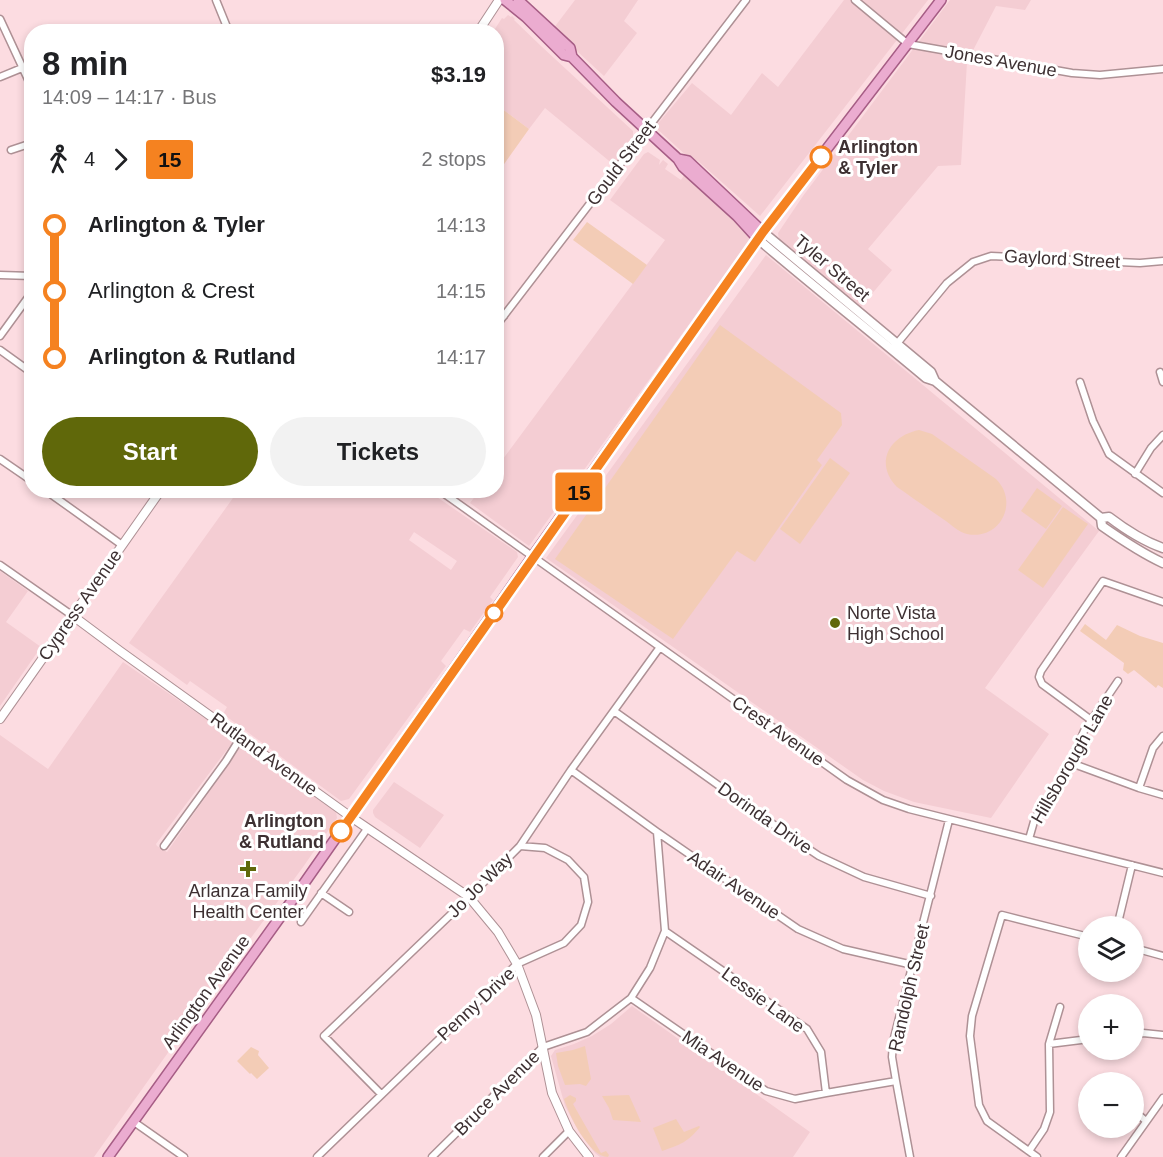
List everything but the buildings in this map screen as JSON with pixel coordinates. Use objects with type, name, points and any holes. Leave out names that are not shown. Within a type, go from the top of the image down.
[{"type":"main road","name":"Tyler Street","points":[[505,0],[526,17],[564,55],[572,57]]},
{"type":"main road","name":"Tyler Street","points":[[518,0],[570,48],[572,57],[678,159],[683,167],[761,235],[826,297],[931,372],[935,381],[1101,518],[1102,526],[1144,554],[1163,563]]},
{"type":"main road","name":"Arlington Avenue","points":[[108,1157],[761,235],[941,0]]},
{"type":"main road","name":"Tyler Street","points":[[1101,518],[1109,517],[1130,532],[1163,548]]},
{"type":"street","points":[[216,0],[226,24]]},
{"type":"street","points":[[483,24],[499,0]]},
{"type":"street","name":"Gould Street","points":[[504,314],[746,0]]},
{"type":"street","points":[[855,0],[908,45]]},
{"type":"street","points":[[0,19],[24,72]]},
{"type":"street","name":"Jones Avenue","points":[[908,45],[1072,73],[1100,75],[1163,69]]},
{"type":"street","points":[[0,77],[22,68]]},
{"type":"street","points":[[11,150],[24,146]]},
{"type":"street","name":"Gaylord Street","points":[[895,347],[947,283],[973,262],[991,256],[1140,263],[1163,261]]},
{"type":"street","points":[[0,275],[24,276]]},
{"type":"street","points":[[0,336],[24,303]]},
{"type":"street","points":[[0,350],[24,367]]},
{"type":"street","points":[[1160,372],[1163,382]]},
{"type":"street","points":[[1080,382],[1093,421],[1109,453],[1163,493]]},
{"type":"street","points":[[1135,474],[1151,448],[1163,435]]},
{"type":"street","points":[[0,459],[24,476]]},
{"type":"street","points":[[56,498],[122,545]]},
{"type":"street","name":"Cypress Avenue","points":[[0,719],[155,498]]},
{"type":"street","name":"Crest Avenue","points":[[450,498],[859,787],[890,803],[949,820],[1163,873]]},
{"type":"street","name":"Rutland Avenue","points":[[0,565],[367,829],[468,897],[498,932],[517,964],[536,1015],[552,1093],[569,1131],[589,1157]]},
{"type":"street","points":[[1091,720],[1042,684],[1039,677],[1041,671],[1104,581],[1163,602]]},
{"type":"street","name":"Jo Jo Way","points":[[381,1094],[324,1036],[520,846],[660,647]]},
{"type":"street","name":"Hillsborough Lane","points":[[1029,839],[1035,818],[1071,763],[1091,720],[1118,681]]},
{"type":"street","name":"Dorinda Drive","points":[[614,711],[819,856],[864,877],[930,896]]},
{"type":"street","points":[[1140,788],[1153,748],[1163,736]]},
{"type":"street","points":[[164,846],[241,737]]},
{"type":"street","points":[[1071,763],[1163,795]]},
{"type":"street","name":"Adair Avenue","points":[[572,770],[798,929],[843,949],[913,966]]},
{"type":"street","name":"Randolph Street","points":[[910,1157],[892,1057],[893,1042],[949,820]]},
{"type":"street","points":[[301,922],[367,829]]},
{"type":"street","name":"Bruce Avenue","points":[[432,1157],[543,1047],[587,1032],[631,998],[650,968],[664,931],[657,832]]},
{"type":"street","name":"Penny Drive","points":[[317,1157],[517,964],[564,942],[580,925],[588,902],[584,877],[568,860],[545,848],[520,846]]},
{"type":"street","points":[[1120,916],[1132,865]]},
{"type":"street","points":[[321,893],[349,912]]},
{"type":"street","points":[[1037,1157],[987,1121],[980,1105],[970,1036],[972,1016],[1002,915],[1078,934]]},
{"type":"street","name":"Lessie Lane","points":[[664,931],[807,1029],[821,1052],[826,1093]]},
{"type":"street","points":[[1144,951],[1163,956]]},
{"type":"street","name":"Mia Avenue","points":[[631,998],[766,1091],[795,1099],[896,1081]]},
{"type":"street","points":[[1029,1151],[1044,1129],[1050,1112],[1049,1044],[1060,1007]]},
{"type":"street","points":[[1144,1033],[1163,1035]]},
{"type":"street","points":[[1049,1044],[1078,1040]]},
{"type":"street","points":[[1121,1157],[1163,1098]]},
{"type":"street","points":[[134,1122],[184,1157]]},
{"type":"street","points":[[543,1157],[569,1131]]},
{"type":"shaded area","points":[[575,0],[638,0],[624,21],[637,33],[604,76],[553,29]]},
{"type":"shaded area","points":[[844,0],[928,0],[760,216],[698,161],[689,158],[655,127],[692,83],[731,115],[762,73],[778,87]]},
{"type":"shaded area","points":[[950,0],[1031,0],[1025,10],[996,6],[967,62],[961,165],[938,166],[868,249],[892,270],[860,308],[779,240],[778,233],[803,196]]},
{"type":"shaded area","points":[[508,15],[512,16],[633,131],[633,140],[614,165],[545,108],[529,129],[504,110],[504,24],[498,24],[502,18]]},
{"type":"shaded area","points":[[504,110],[529,129],[504,164]]},
{"type":"shaded area","points":[[648,152],[660,160],[659,165],[663,160],[668,164],[665,169],[681,180],[685,174],[748,234],[750,240],[529,546],[470,503],[474,498],[504,498],[504,458],[665,240],[610,200],[644,154]]},
{"type":"shaded area","points":[[587,222],[647,265],[633,284],[573,240]]},
{"type":"shaded area","name":"Norte Vista High School","points":[[766,255],[1099,531],[985,688],[1049,734],[991,818],[914,802],[863,780],[546,558]]},
{"type":"shaded area","points":[[720,325],[841,413],[842,425],[817,460],[822,465],[755,562],[737,551],[673,639],[555,559]]},
{"type":"shaded area","points":[[919,430],[932,434],[996,479],[1006,499],[1006,509],[997,526],[978,535],[964,533],[897,487],[887,469],[888,452],[900,438]]},
{"type":"shaded area","points":[[830,458],[850,473],[800,544],[780,529]]},
{"type":"shaded area","points":[[1037,488],[1062,506],[1046,529],[1021,511]]},
{"type":"shaded area","points":[[233,498],[438,498],[517,552],[518,557],[490,597],[493,600],[470,632],[464,629],[441,661],[446,666],[349,799],[341,801],[223,714],[227,707],[190,681],[187,685],[129,643]],"holes":[[[414,532],[457,561],[451,570],[409,540]]]},
{"type":"shaded area","points":[[1063,507],[1088,524],[1043,588],[1018,570]]},
{"type":"shaded area","points":[[0,571],[28,591],[6,622],[41,647],[0,706]]},
{"type":"shaded area","points":[[1085,624],[1106,640],[1117,625],[1140,636],[1163,643],[1163,688],[1158,685],[1156,688],[1134,670],[1128,674],[1123,670],[1124,663],[1080,631]]},
{"type":"shaded area","points":[[123,662],[235,739],[156,844],[157,846],[167,852],[242,745],[336,812],[337,818],[94,1157],[0,1157],[0,735],[48,769]]},
{"type":"shaded area","points":[[394,782],[444,815],[420,848],[375,817],[373,813]]},
{"type":"shaded area","points":[[632,1006],[810,1132],[793,1157],[600,1157],[595,1153],[579,1132],[565,1106],[551,1056],[555,1050],[592,1036]]},
{"type":"shaded area","points":[[585,1046],[591,1079],[586,1086],[565,1085],[556,1053]]},
{"type":"shaded area","points":[[251,1047],[259,1051],[258,1055],[269,1068],[257,1079],[237,1061]]},
{"type":"shaded area","points":[[570,1095],[576,1098],[573,1104],[601,1153],[606,1151],[608,1157],[594,1150],[581,1134],[564,1099]]},
{"type":"shaded area","points":[[629,1095],[641,1122],[613,1120],[602,1096]]},
{"type":"shaded area","points":[[676,1119],[684,1132],[700,1127],[683,1142],[662,1151],[653,1128]]},
{"type":"bus line","name":"15","points":[[341,831],[763,232],[821,157]]},
{"type":"place","name":"Arlington & Tyler","points":[[821,157]]},
{"type":"place","name":"Norte Vista High School","points":[[835,623]]},
{"type":"place","name":"Arlington & Rutland","points":[[341,831]]},
{"type":"place","name":"Arlanza Family Health Center","points":[[248,869]]}]
